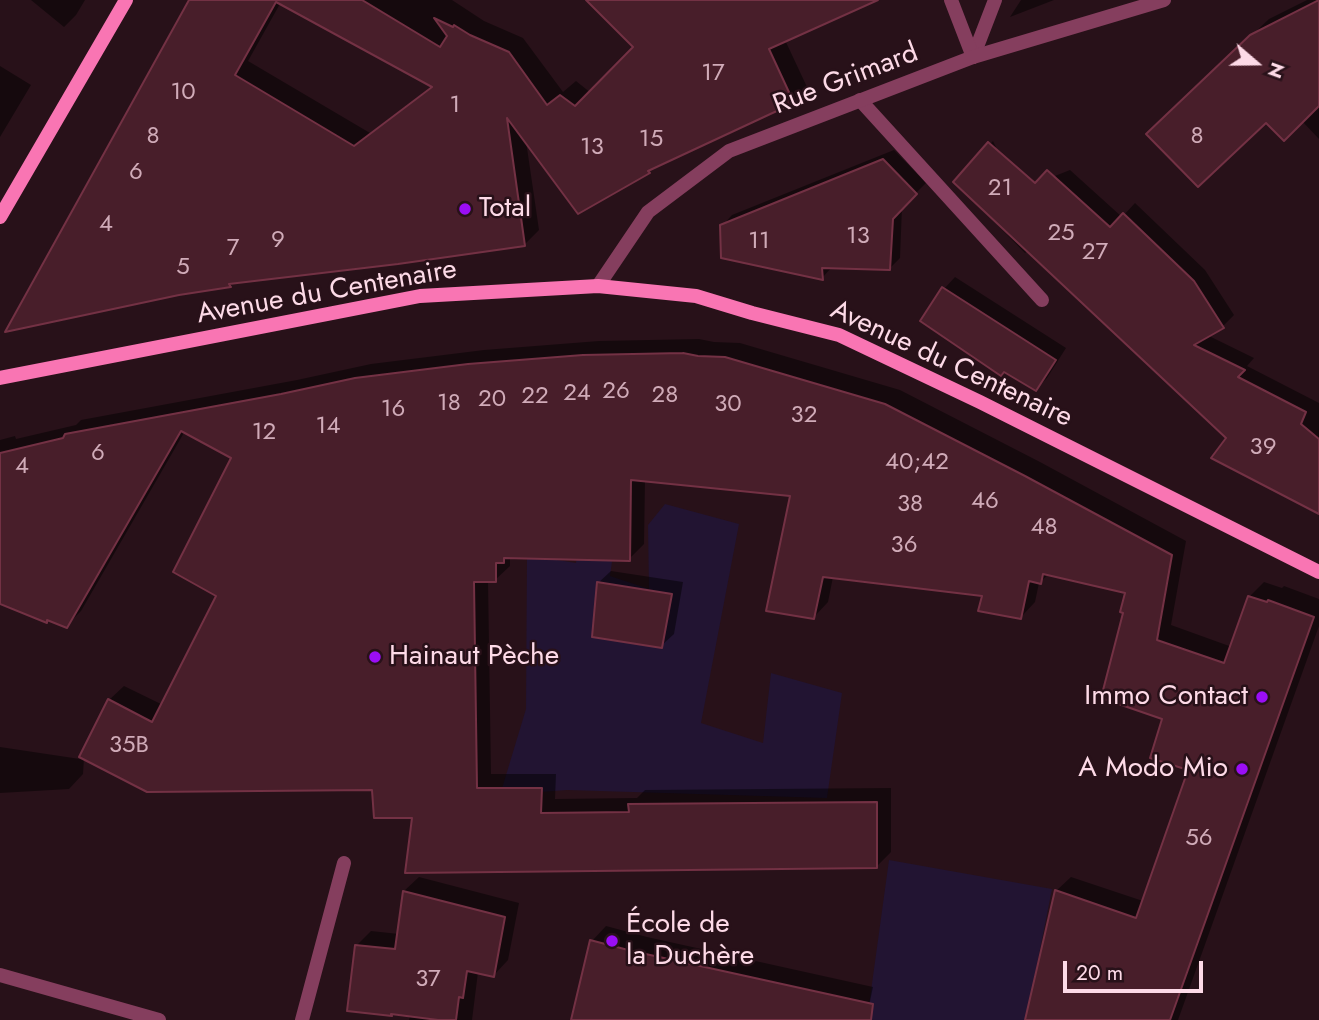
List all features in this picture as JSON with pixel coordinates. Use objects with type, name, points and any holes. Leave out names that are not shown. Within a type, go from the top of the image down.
[{"type":"main road","points":[[0,216],[126,0]]},
{"type":"main road","name":"Avenue du Centenaire","points":[[0,378],[420,296],[598,286],[696,296],[839,335],[980,402],[1319,572]]},
{"type":"street","points":[[951,0],[973,57]]},
{"type":"street","points":[[973,57],[995,0]]},
{"type":"street","name":"Rue Grimard","points":[[598,286],[648,212],[729,151],[973,57],[1164,0]]},
{"type":"street","points":[[860,100],[1042,300]]},
{"type":"street","points":[[302,1020],[344,863]]},
{"type":"street","points":[[0,975],[159,1020]]},
{"type":"shaded area","points":[[665,504],[739,524],[701,723],[763,743],[771,673],[842,693],[827,798],[567,790],[500,795],[526,709],[527,555],[576,563],[580,529],[615,540],[610,576],[649,589],[648,525]]},
{"type":"shaded area","points":[[889,860],[1052,889],[1026,1020],[867,1020]]},
{"type":"building","points":[[189,0],[362,0],[440,47],[447,36],[434,18],[509,52],[547,105],[560,95],[575,106],[633,47],[586,0],[878,0],[769,49],[794,103],[648,171],[650,173],[578,214],[507,118],[525,246],[229,284],[231,287],[179,295],[5,332]],"holes":[[[276,2],[432,87],[354,146],[235,75]]]},
{"type":"building","points":[[1319,0],[1319,106],[1284,141],[1266,123],[1198,187],[1146,134],[1250,35]]},
{"type":"building","points":[[988,142],[1035,183],[1047,170],[1110,227],[1123,213],[1194,281],[1224,328],[1194,345],[1245,370],[1238,377],[1306,412],[1301,424],[1319,439],[1319,514],[1211,458],[1226,438],[953,182]]},
{"type":"building","points":[[883,159],[917,194],[893,219],[890,270],[822,268],[823,280],[721,258],[720,225]]},
{"type":"building","points":[[942,287],[1056,360],[1036,391],[1004,372],[1001,376],[920,321]]},
{"type":"building","points":[[683,353],[725,357],[885,404],[1172,555],[1157,640],[1224,663],[1248,596],[1267,602],[1268,600],[1314,617],[1170,1020],[1025,1020],[1055,890],[1136,918],[1188,770],[1150,758],[1162,719],[1101,698],[1123,613],[1120,612],[1125,593],[1043,574],[1041,584],[1029,581],[1021,619],[978,611],[982,596],[823,577],[814,619],[766,611],[790,496],[631,480],[630,561],[504,558],[504,563],[496,563],[496,582],[474,582],[477,788],[542,788],[541,813],[629,812],[628,804],[877,802],[877,868],[405,873],[412,818],[374,818],[372,790],[147,792],[79,757],[108,699],[152,722],[216,596],[173,572],[231,458],[181,431],[67,628],[0,604],[0,453],[63,438],[65,434],[355,378],[468,364],[583,355]]},
{"type":"building","points":[[597,582],[672,594],[662,648],[592,637]]},
{"type":"building","points":[[403,891],[505,917],[494,977],[467,971],[463,998],[459,997],[456,1020],[347,1011],[355,945],[395,949]]},
{"type":"building","points":[[590,940],[873,1004],[871,1020],[571,1020]]},
{"type":"place","name":"Total","points":[[465,209]]},
{"type":"place","name":"Hainaut Pèche","points":[[375,657]]},
{"type":"place","name":"Immo Contact","points":[[1262,697]]},
{"type":"place","name":"A Modo Mio","points":[[1242,769]]},
{"type":"place","name":"École de la Duchère","points":[[612,941]]}]
